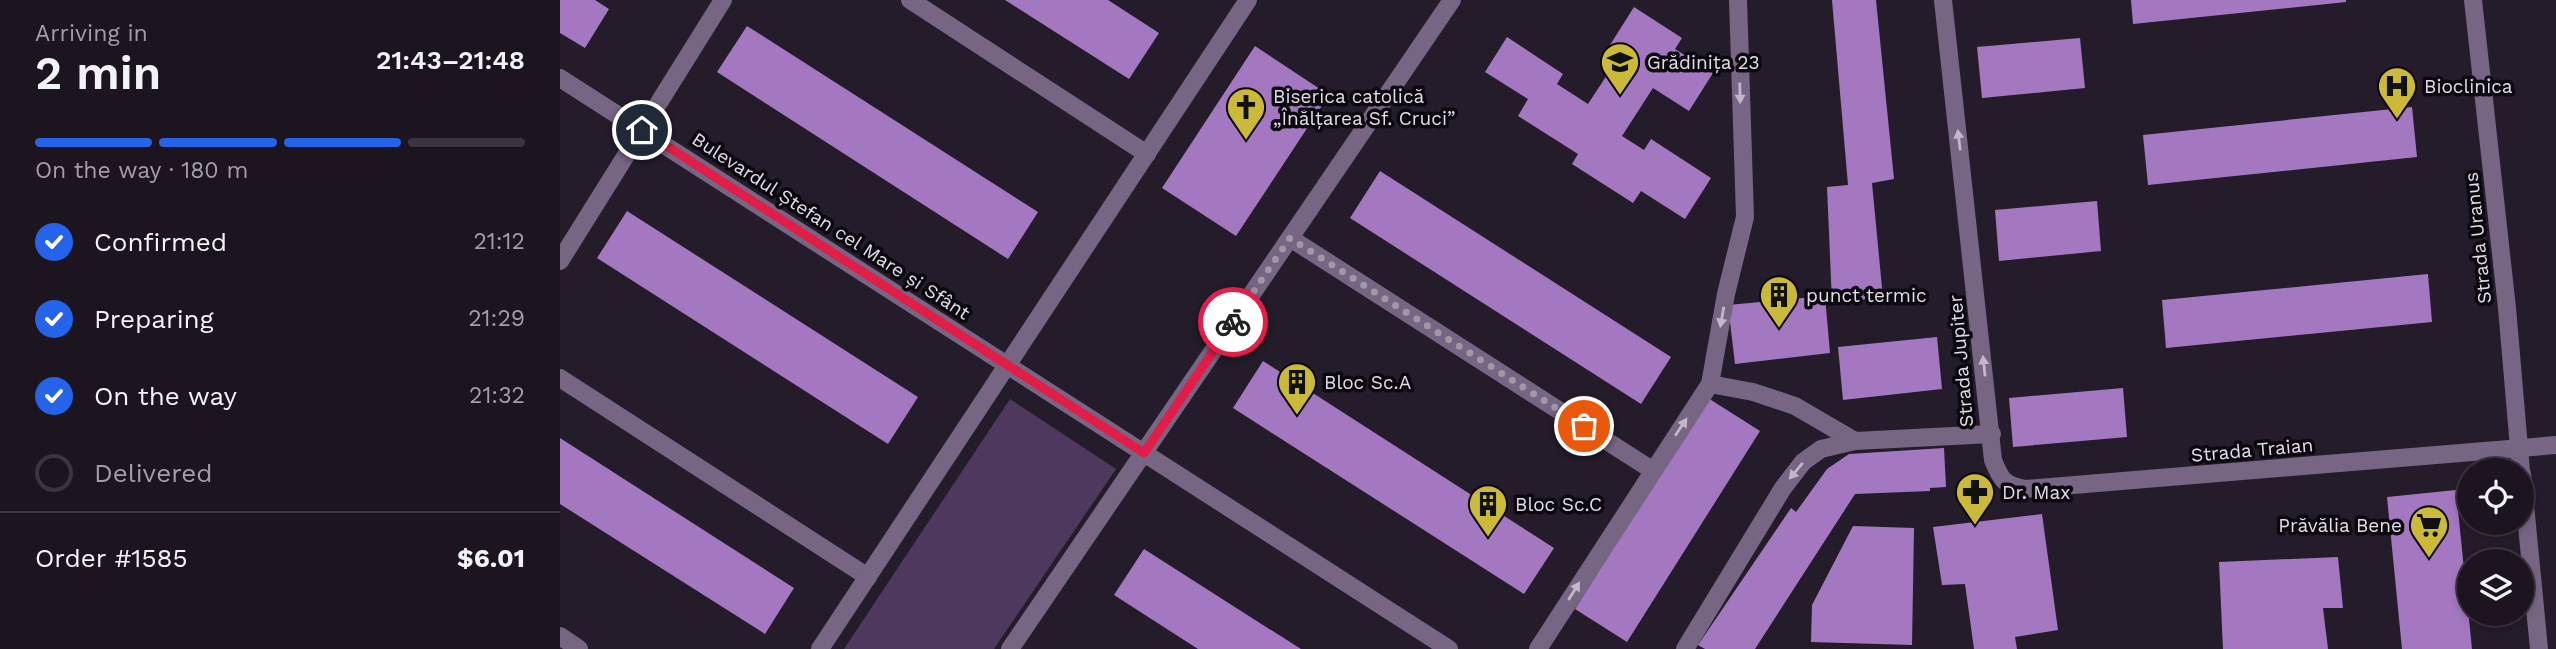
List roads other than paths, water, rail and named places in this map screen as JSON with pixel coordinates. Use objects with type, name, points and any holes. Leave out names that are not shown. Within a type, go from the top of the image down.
[{"type":"street","points":[[560,261],[723,0]]},
{"type":"street","points":[[910,0],[1147,154]]},
{"type":"street","points":[[820,649],[1248,0]]},
{"type":"street","points":[[1010,649],[1452,0]]},
{"type":"street","points":[[1538,649],[1710,384],[1726,294],[1745,217],[1738,0]]},
{"type":"street","name":"Strada Jupiter","points":[[1685,649],[1783,488],[1803,462],[1821,449],[1855,441],[1992,433],[1943,0]]},
{"type":"street","name":"Strada Uranus","points":[[2473,0],[2521,458]]},
{"type":"street","name":"Bulevardul Ștefan cel Mare și Sfânt","points":[[560,78],[1449,649]]},
{"type":"street","points":[[1290,238],[1652,470]]},
{"type":"street","points":[[560,379],[868,577]]},
{"type":"street","points":[[1710,384],[1753,392],[1795,407],[1855,441]]},
{"type":"street","name":"Strada Traian","points":[[1992,433],[1993,460],[2000,477],[2010,486],[2025,489],[2556,445]]},
{"type":"street","name":"Strada Uranus","points":[[2528,535],[2539,649]]},
{"type":"street","points":[[560,636],[579,649]]},
{"type":"place","name":"Grădinița 23","points":[[1620,96]]},
{"type":"place","name":"Bioclinica","points":[[2397,120]]},
{"type":"place","name":"Biserica catolică „Înălțarea Sf. Cruci”","points":[[1246,141]]},
{"type":"place","name":"punct termic","points":[[1779,329]]},
{"type":"place","name":"Bloc Sc.A","points":[[1297,416]]},
{"type":"place","name":"Dr. Max","points":[[1975,526]]},
{"type":"place","name":"Bloc Sc.C","points":[[1488,538]]},
{"type":"place","name":"Prăvălia Bene","points":[[2429,559]]}]
